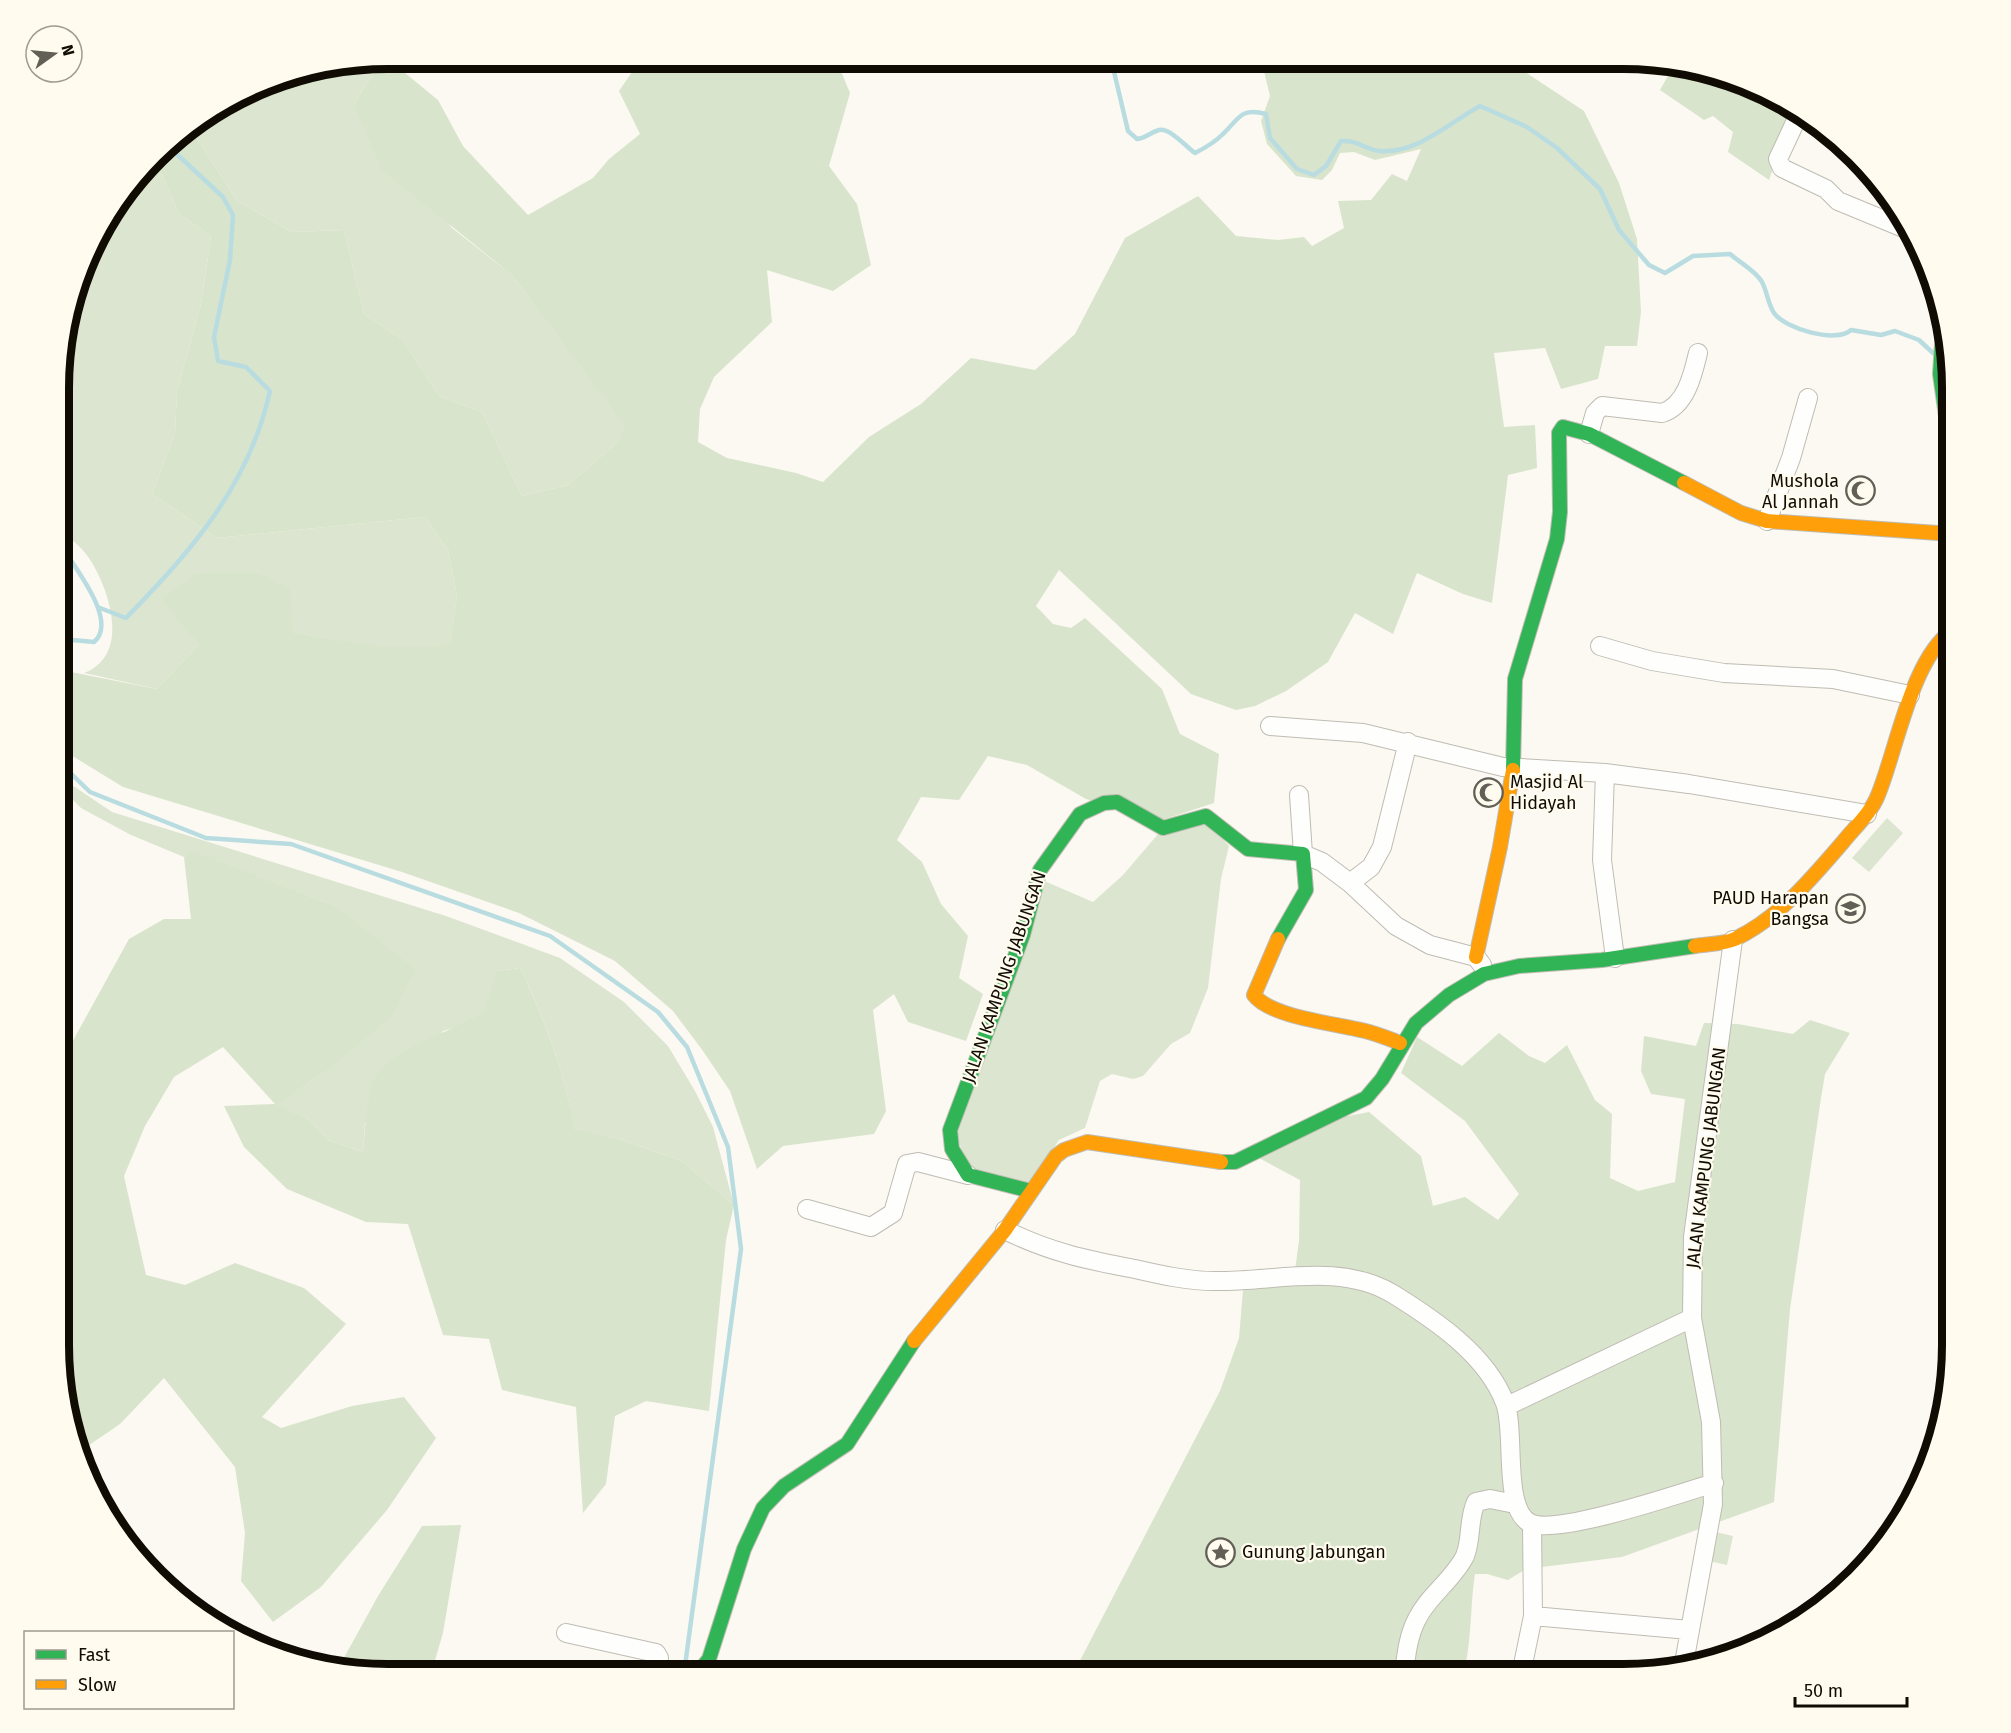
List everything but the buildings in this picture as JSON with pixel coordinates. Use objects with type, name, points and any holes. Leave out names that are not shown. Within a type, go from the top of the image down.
[{"type":"street","points":[[1796,121],[1778,159],[1782,168],[1824,188],[1838,201],[1897,225]]},
{"type":"street","points":[[1589,434],[1595,413],[1602,406],[1662,413],[1670,411],[1676,406],[1693,375],[1698,352]]},
{"type":"street","points":[[1940,356],[1942,388]]},
{"type":"street","points":[[1767,521],[1791,458],[1808,398]]},
{"type":"street","points":[[1491,972],[1476,957],[1500,847],[1513,768],[1515,679],[1557,539],[1560,512],[1559,433],[1563,427],[1589,434],[1741,513],[1767,521],[1942,533]]},
{"type":"street","points":[[702,1664],[711,1653],[750,1534],[762,1510],[789,1481],[804,1470],[834,1455],[847,1444],[915,1340],[1005,1230],[1056,1156],[1064,1150],[1087,1142],[1208,1162],[1226,1163],[1244,1159],[1366,1098],[1376,1090],[1400,1043],[1427,1012],[1465,985],[1491,972],[1521,966],[1615,958],[1733,940],[1770,918],[1800,891],[1867,814],[1878,796],[1910,695],[1942,637]]},
{"type":"street","points":[[1600,646],[1652,661],[1724,672],[1833,679],[1910,695]]},
{"type":"street","points":[[1269,726],[1362,733],[1513,768],[1605,773],[1711,787],[1867,814]]},
{"type":"street","points":[[1350,883],[1371,867],[1382,847],[1408,742]]},
{"type":"street","points":[[1605,773],[1602,860],[1615,958]]},
{"type":"street","points":[[1299,795],[1306,890],[1279,936],[1254,995],[1259,1002],[1307,1020],[1368,1032],[1400,1043]]},
{"type":"street","name":"JALAN KAMPUNG JABUNGAN","points":[[968,1175],[952,1149],[950,1130],[1023,935],[1037,877],[1080,814],[1111,801],[1163,828],[1206,816],[1248,849],[1303,854],[1322,862],[1350,883],[1396,926],[1430,945],[1476,957]]},
{"type":"street","name":"JALAN KAMPUNG JABUNGAN","points":[[1685,1658],[1713,1504],[1714,1484],[1711,1422],[1692,1318],[1693,1238],[1733,940]]},
{"type":"street","points":[[807,1209],[871,1227],[893,1214],[905,1168],[911,1162],[1031,1191]]},
{"type":"street","points":[[1005,1230],[1054,1252],[1180,1278],[1215,1281],[1345,1276],[1369,1281],[1453,1336],[1485,1370],[1506,1406],[1512,1440],[1515,1504],[1521,1518],[1532,1525],[1550,1525],[1600,1517],[1714,1484]]},
{"type":"street","points":[[1506,1406],[1692,1318]]},
{"type":"street","points":[[1405,1664],[1406,1651],[1417,1619],[1458,1568],[1466,1554],[1472,1512],[1476,1502],[1490,1499],[1515,1504]]},
{"type":"street","points":[[1523,1664],[1533,1616],[1532,1525]]},
{"type":"street","points":[[1533,1616],[1689,1630]]},
{"type":"street","points":[[566,1633],[656,1653],[659,1658],[658,1664]]},
{"type":"green space","points":[[400,69],[438,100],[463,146],[528,215],[593,178],[609,159],[640,134],[619,91],[634,69],[840,69],[850,93],[829,166],[857,204],[871,265],[833,291],[767,270],[772,322],[714,377],[700,409],[698,442],[727,458],[796,473],[823,482],[869,437],[921,404],[971,358],[1035,370],[1075,334],[1125,238],[1198,196],[1236,236],[1278,240],[1304,237],[1312,246],[1344,228],[1338,201],[1371,200],[1392,174],[1407,181],[1421,149],[1375,160],[1354,152],[1340,153],[1332,170],[1322,180],[1296,176],[1267,144],[1261,121],[1270,96],[1263,69],[1521,69],[1584,111],[1619,183],[1637,239],[1641,312],[1637,346],[1605,346],[1598,379],[1561,389],[1545,348],[1494,353],[1504,427],[1535,425],[1537,468],[1508,475],[1492,603],[1463,594],[1417,573],[1393,634],[1355,613],[1328,662],[1286,691],[1255,706],[1236,710],[1191,694],[1059,570],[1036,606],[1053,624],[1071,628],[1085,618],[1162,689],[1180,734],[1219,754],[1214,803],[1162,820],[1086,799],[1027,765],[988,756],[959,800],[921,797],[897,840],[922,862],[941,904],[968,936],[959,978],[983,994],[966,1041],[908,1022],[894,994],[873,1010],[886,1111],[874,1134],[783,1146],[757,1169],[730,1091],[703,1051],[673,1011],[615,961],[519,913],[402,872],[123,787],[69,754],[69,672],[157,689],[199,644],[162,600],[196,573],[258,573],[290,589],[293,632],[332,640],[391,647],[450,644],[457,596],[448,550],[425,517],[217,538],[152,494],[175,433],[177,391],[201,304],[211,236],[179,214],[158,166],[195,135],[237,201],[292,232],[344,230],[364,314],[402,339],[439,396],[482,412],[522,496],[568,485],[618,442],[625,425],[512,275],[382,170],[354,103],[376,70]]},
{"type":"green space","points":[[376,70],[354,103],[452,228],[512,275],[626,425],[618,442],[568,485],[522,496],[482,412],[439,396],[402,339],[364,314],[344,230],[292,232],[237,201],[195,135],[228,112],[285,86],[326,75]]},
{"type":"green space","points":[[1670,73],[1685,75],[1745,93],[1791,117],[1769,180],[1728,152],[1733,132],[1713,116],[1704,120],[1660,90]]},
{"type":"green space","points":[[158,166],[179,214],[211,236],[201,304],[177,391],[175,433],[152,494],[217,538],[425,517],[448,550],[457,596],[450,645],[400,649],[347,643],[292,632],[199,644],[157,689],[84,673],[99,664],[108,652],[112,637],[112,621],[104,587],[86,554],[69,536],[69,388],[75,326],[86,285],[102,247],[123,211]]},
{"type":"green space","points":[[69,783],[112,812],[446,916],[560,958],[624,1002],[668,1046],[713,1127],[734,1205],[682,1161],[622,1140],[575,1131],[553,1047],[520,968],[495,971],[486,1012],[466,1024],[443,1031],[365,1123],[363,1152],[330,1141],[307,1118],[275,1105],[324,1072],[335,906],[194,853],[184,857],[131,835],[81,808],[69,796]]},
{"type":"green space","points":[[1887,818],[1903,833],[1869,872],[1852,858]]},
{"type":"green space","points":[[1205,821],[1229,846],[1221,879],[1208,988],[1190,1033],[1171,1044],[1143,1076],[1133,1079],[1112,1074],[1100,1081],[1085,1128],[1059,1140],[1029,1184],[968,1168],[956,1133],[1042,880],[1093,902],[1123,875],[1159,833]]},
{"type":"green space","points":[[194,852],[335,906],[415,969],[391,1017],[324,1072],[276,1105],[307,1118],[330,1141],[363,1152],[369,1100],[373,1083],[380,1071],[406,1050],[485,1012],[495,971],[520,968],[553,1048],[575,1130],[622,1140],[682,1161],[734,1205],[726,1240],[709,1411],[646,1401],[615,1416],[606,1484],[583,1513],[576,1407],[502,1390],[489,1339],[443,1335],[408,1224],[366,1222],[287,1189],[244,1147],[224,1106],[275,1104],[223,1047],[174,1077],[145,1126],[124,1176],[146,1275],[185,1285],[235,1263],[304,1288],[346,1324],[262,1417],[281,1428],[352,1406],[404,1397],[436,1438],[387,1510],[321,1587],[273,1622],[241,1581],[245,1533],[235,1467],[164,1378],[120,1424],[86,1447],[72,1387],[69,1345],[69,1050],[129,939],[164,919],[191,919],[184,857]]},
{"type":"green space","points":[[1810,1020],[1850,1033],[1825,1074],[1821,1098],[1790,1309],[1774,1502],[1622,1557],[1526,1569],[1508,1580],[1487,1574],[1475,1574],[1466,1664],[1078,1664],[1220,1391],[1239,1338],[1243,1290],[1293,1285],[1299,1241],[1300,1180],[1259,1158],[1343,1117],[1369,1112],[1421,1156],[1433,1206],[1465,1197],[1498,1220],[1519,1194],[1465,1121],[1401,1073],[1417,1037],[1462,1066],[1499,1033],[1529,1056],[1545,1063],[1567,1045],[1595,1100],[1612,1114],[1610,1178],[1638,1191],[1675,1182],[1685,1099],[1651,1094],[1641,1071],[1644,1036],[1696,1046],[1704,1023],[1738,1024],[1793,1034]]},
{"type":"green space","points":[[461,1525],[443,1633],[434,1664],[342,1660],[378,1596],[422,1526]]},
{"type":"green space","points":[[1715,1532],[1733,1536],[1727,1565],[1709,1561]]},
{"type":"waterway","points":[[1113,69],[1128,131],[1137,139],[1164,130],[1195,153],[1217,140],[1245,113],[1257,112],[1266,114],[1270,138],[1297,169],[1314,175],[1326,166],[1341,141],[1353,142],[1380,151],[1407,148],[1420,143],[1480,106],[1527,127],[1557,148],[1600,189],[1619,230],[1649,265],[1665,273],[1693,256],[1730,254],[1759,278],[1774,313],[1788,324],[1823,335],[1844,334],[1851,330],[1881,335],[1895,331],[1919,340],[1933,353]]},
{"type":"waterway","points":[[100,608],[126,618],[195,541],[233,487],[248,457],[270,391],[246,367],[218,361],[214,337],[230,260],[233,215],[223,197],[174,152]]},
{"type":"waterway","points":[[69,557],[92,594],[101,621],[100,633],[94,642],[69,640]]},
{"type":"waterway","points":[[69,772],[90,792],[206,838],[291,844],[550,936],[658,1012],[687,1047],[728,1147],[741,1249],[685,1664]]},
{"type":"traffic: fast","points":[[1941,364],[1942,388]]},
{"type":"traffic: fast","points":[[1513,770],[1515,679],[1557,539],[1560,512],[1559,433],[1563,427],[1589,434],[1684,483]]},
{"type":"traffic: fast","points":[[1031,1191],[968,1175],[952,1149],[950,1130],[1023,935],[1040,870],[1080,814],[1104,803],[1117,802],[1163,828],[1206,816],[1248,849],[1303,854],[1306,890],[1278,939]]},
{"type":"traffic: fast","points":[[1221,1162],[1235,1162],[1366,1098],[1382,1079],[1416,1023],[1449,995],[1484,974],[1519,966],[1602,960],[1695,946]]},
{"type":"traffic: fast","points":[[705,1664],[709,1659],[744,1549],[763,1508],[784,1486],[847,1444],[914,1341]]},
{"type":"traffic: slow","points":[[1684,483],[1741,513],[1767,521],[1942,533]]},
{"type":"traffic: slow","points":[[1695,946],[1731,941],[1766,920],[1807,883],[1862,820],[1878,795],[1916,683],[1926,662],[1942,640]]},
{"type":"traffic: slow","points":[[1476,957],[1500,847],[1513,770]]},
{"type":"traffic: slow","points":[[1278,939],[1254,995],[1263,1003],[1290,1015],[1369,1032],[1400,1043]]},
{"type":"traffic: slow","points":[[914,1341],[1005,1230],[1056,1156],[1064,1150],[1087,1142],[1221,1162]]},
{"type":"place","name":"Mushola Al Jannah","points":[[1860,491]]},
{"type":"place","name":"Masjid Al Hidayah","points":[[1489,792]]},
{"type":"place","name":"PAUD Harapan Bangsa","points":[[1850,908]]},
{"type":"place","name":"Gunung Jabungan","points":[[1221,1552]]}]
